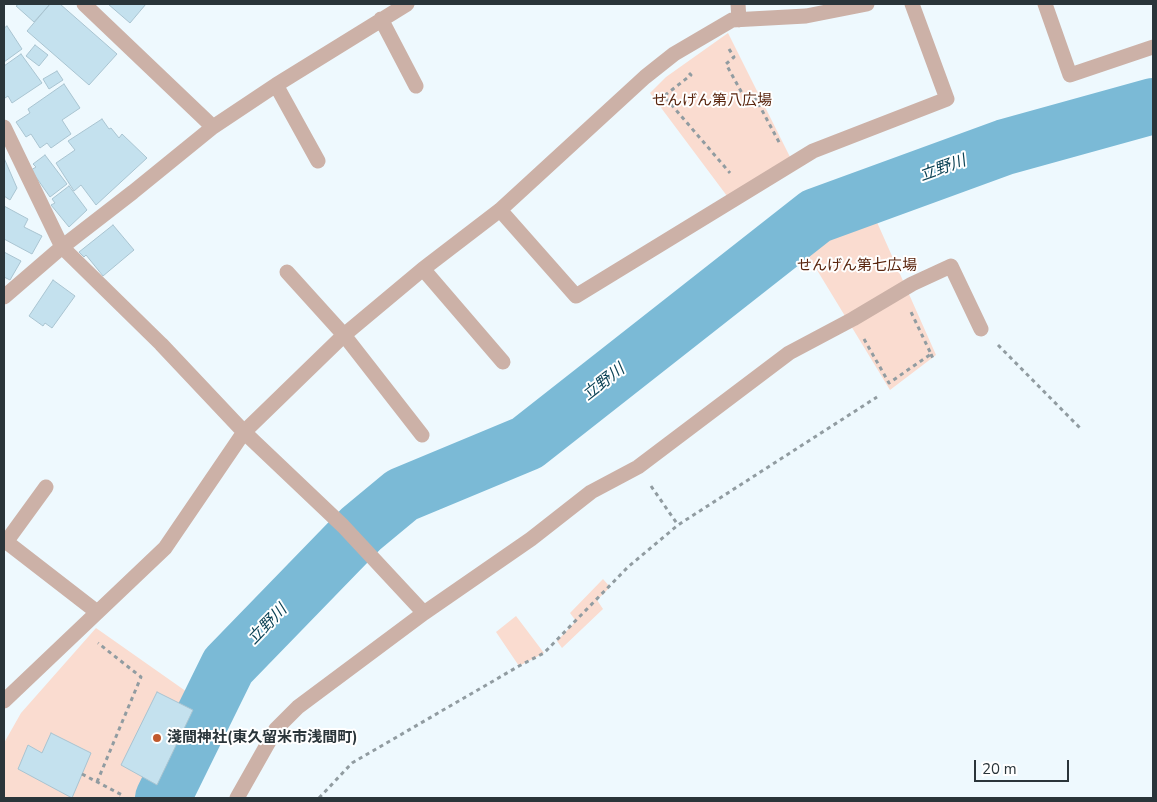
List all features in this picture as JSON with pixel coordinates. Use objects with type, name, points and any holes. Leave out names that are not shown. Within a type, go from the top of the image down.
[{"type":"street","points":[[84,4],[212,127]]},
{"type":"street","points":[[4,297],[62,247],[212,127],[407,4]]},
{"type":"street","points":[[738,4],[739,20]]},
{"type":"street","points":[[4,701],[165,548],[244,432],[344,335],[423,269],[500,210],[645,77],[674,54],[732,20],[806,16],[867,4]]},
{"type":"street","points":[[500,210],[576,296],[687,226],[813,151],[947,99],[912,4]]},
{"type":"street","points":[[1045,4],[1070,74],[1153,47]]},
{"type":"street","points":[[381,19],[416,86]]},
{"type":"street","points":[[276,85],[318,161]]},
{"type":"street","points":[[4,127],[62,247],[161,344],[244,432],[343,526],[424,613]]},
{"type":"street","points":[[237,798],[276,730],[298,707],[424,613],[531,539],[591,492],[638,467],[789,353],[853,319],[912,284],[951,266],[981,329]]},
{"type":"street","points":[[423,269],[503,362]]},
{"type":"street","points":[[287,272],[344,335],[422,435]]},
{"type":"street","points":[[46,487],[5,541],[96,612]]},
{"type":"path","points":[[726,44],[734,58],[726,64],[748,104],[756,99],[781,145],[773,150]]},
{"type":"path","points":[[674,54],[691,75],[664,96],[731,174]]},
{"type":"path","points":[[910,310],[934,361]]},
{"type":"path","points":[[853,319],[890,383],[931,354]]},
{"type":"path","points":[[981,329],[1080,428]]},
{"type":"path","points":[[319,798],[352,763],[544,653],[628,567],[678,525],[877,397]]},
{"type":"path","points":[[638,467],[678,525]]},
{"type":"path","points":[[80,628],[141,677],[97,782]]},
{"type":"path","points":[[82,774],[122,795],[120,798]]},
{"type":"green space","name":"せんげん第八広場","points":[[728,33],[791,159],[727,196],[650,93],[666,77]]},
{"type":"green space","name":"せんげん第七広場","points":[[872,211],[936,355],[890,390],[803,247]]},
{"type":"green space","points":[[603,579],[610,587],[597,600],[603,609],[562,648],[557,641],[576,621],[570,613]]},
{"type":"green space","points":[[516,616],[544,653],[519,666],[496,632]]},
{"type":"green space","points":[[96,628],[197,699],[154,798],[4,798],[4,743],[21,713]]},
{"type":"building","points":[[19,4],[50,4],[34,22],[16,6]]},
{"type":"building","points":[[50,4],[60,4],[117,54],[89,85],[27,31]]},
{"type":"building","points":[[108,4],[146,4],[130,23]]},
{"type":"building","points":[[7,26],[22,49],[4,62],[4,28]]},
{"type":"building","points":[[35,45],[48,55],[39,66],[26,56]]},
{"type":"building","points":[[21,54],[42,83],[12,103],[8,96],[5,98],[4,96],[4,66]]},
{"type":"building","points":[[57,71],[63,80],[49,89],[43,79]]},
{"type":"building","points":[[64,84],[80,108],[62,120],[71,134],[51,148],[47,143],[40,148],[31,134],[26,137],[16,122],[30,113],[28,109]]},
{"type":"building","points":[[102,119],[119,138],[122,134],[147,158],[96,205],[81,185],[74,191],[56,163],[75,150],[68,141]]},
{"type":"building","points":[[45,155],[67,184],[50,197],[31,170],[36,167],[33,164]]},
{"type":"building","points":[[4,158],[17,188],[10,200],[4,196]]},
{"type":"building","points":[[69,186],[87,210],[69,227],[51,205],[55,203],[52,199]]},
{"type":"building","points":[[4,206],[28,219],[24,227],[42,236],[32,254],[4,239]]},
{"type":"building","points":[[113,225],[134,250],[103,276],[86,255],[84,257],[79,252]]},
{"type":"building","points":[[4,252],[21,261],[10,280],[4,277]]},
{"type":"building","points":[[53,280],[75,296],[52,328],[45,323],[43,326],[29,316]]},
{"type":"building","name":"淺間神社(東久留米市浅間町)","points":[[157,692],[193,710],[157,785],[121,765]]},
{"type":"building","points":[[51,733],[91,753],[72,798],[18,769],[28,745],[42,753]]},
{"type":"waterway","name":"立野川","points":[[163,798],[228,666],[361,529],[402,495],[527,443],[816,216],[1005,147],[1153,106]]},
{"type":"place","name":"淺間神社(東久留米市浅間町)","points":[[157,738]]}]
